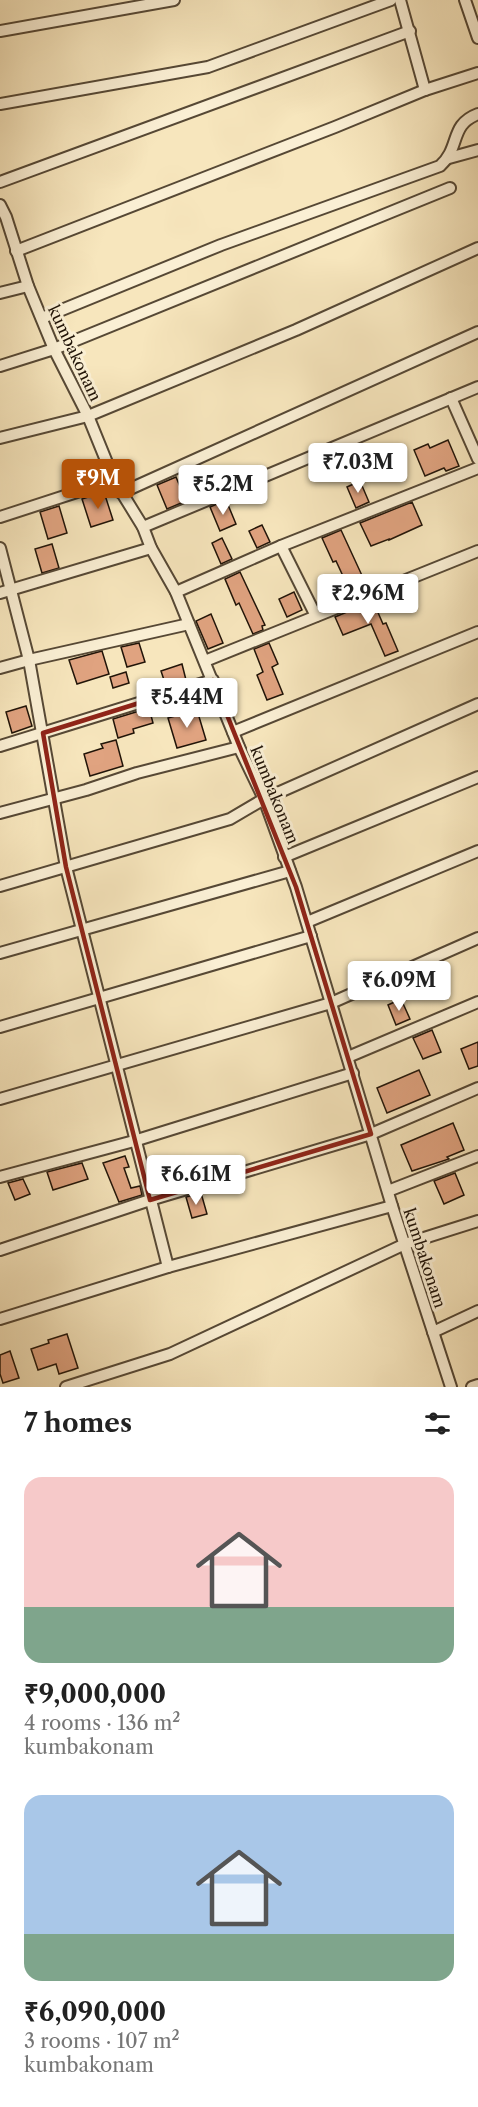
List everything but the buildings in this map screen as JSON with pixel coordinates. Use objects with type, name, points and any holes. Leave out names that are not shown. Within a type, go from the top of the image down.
[{"type":"street","points":[[0,31],[174,0]]},
{"type":"street","points":[[0,104],[208,67],[391,0]]},
{"type":"street","points":[[400,0],[425,90]]},
{"type":"street","points":[[465,0],[478,38]]},
{"type":"street","points":[[0,182],[410,31]]},
{"type":"street","points":[[16,251],[335,128],[425,90],[478,73]]},
{"type":"street","points":[[449,158],[461,124],[478,114]]},
{"type":"street","points":[[42,318],[221,245],[440,166],[449,158],[478,150]]},
{"type":"street","points":[[0,366],[54,349],[450,188]]},
{"type":"street","name":"kumbakonam","points":[[0,205],[28,286],[54,349],[88,416],[114,480],[176,592],[239,747],[264,799],[307,922],[392,1206],[451,1387]]},
{"type":"street","points":[[0,438],[88,416],[296,330],[478,248]]},
{"type":"street","points":[[0,293],[28,286]]},
{"type":"street","points":[[121,493],[478,332]]},
{"type":"street","points":[[142,527],[478,387]]},
{"type":"street","points":[[451,398],[478,459]]},
{"type":"street","points":[[176,592],[281,546],[478,468]]},
{"type":"street","points":[[0,517],[114,480]]},
{"type":"street","points":[[281,546],[316,616]]},
{"type":"street","points":[[0,548],[29,660],[66,867],[168,1268]]},
{"type":"street","points":[[0,593],[151,548]]},
{"type":"street","points":[[205,661],[478,551]]},
{"type":"street","points":[[0,668],[189,624]]},
{"type":"street","points":[[233,732],[478,632]]},
{"type":"street","points":[[0,746],[213,680]]},
{"type":"street","points":[[0,886],[230,819],[264,799],[478,704]]},
{"type":"street","points":[[0,813],[137,772],[239,747]]},
{"type":"street","points":[[284,857],[478,777]]},
{"type":"street","points":[[307,922],[478,851]]},
{"type":"street","points":[[0,953],[290,871]]},
{"type":"street","points":[[0,1027],[311,936]]},
{"type":"street","points":[[0,1099],[331,1003],[478,938]]},
{"type":"street","points":[[348,1057],[478,1002]]},
{"type":"street","points":[[0,1177],[134,1141],[353,1072]]},
{"type":"street","points":[[0,1250],[150,1200],[371,1134],[478,1088]]},
{"type":"street","points":[[388,1191],[478,1156]]},
{"type":"street","points":[[0,1319],[168,1268],[392,1206]]},
{"type":"street","points":[[66,1387],[170,1354],[405,1244],[478,1221]]},
{"type":"street","points":[[433,1332],[478,1311]]},
{"type":"street","points":[[472,1387],[478,1384]]},
{"type":"highlighted area","points":[[213,680],[296,887],[371,1134],[150,1200],[66,867],[43,733]]}]
